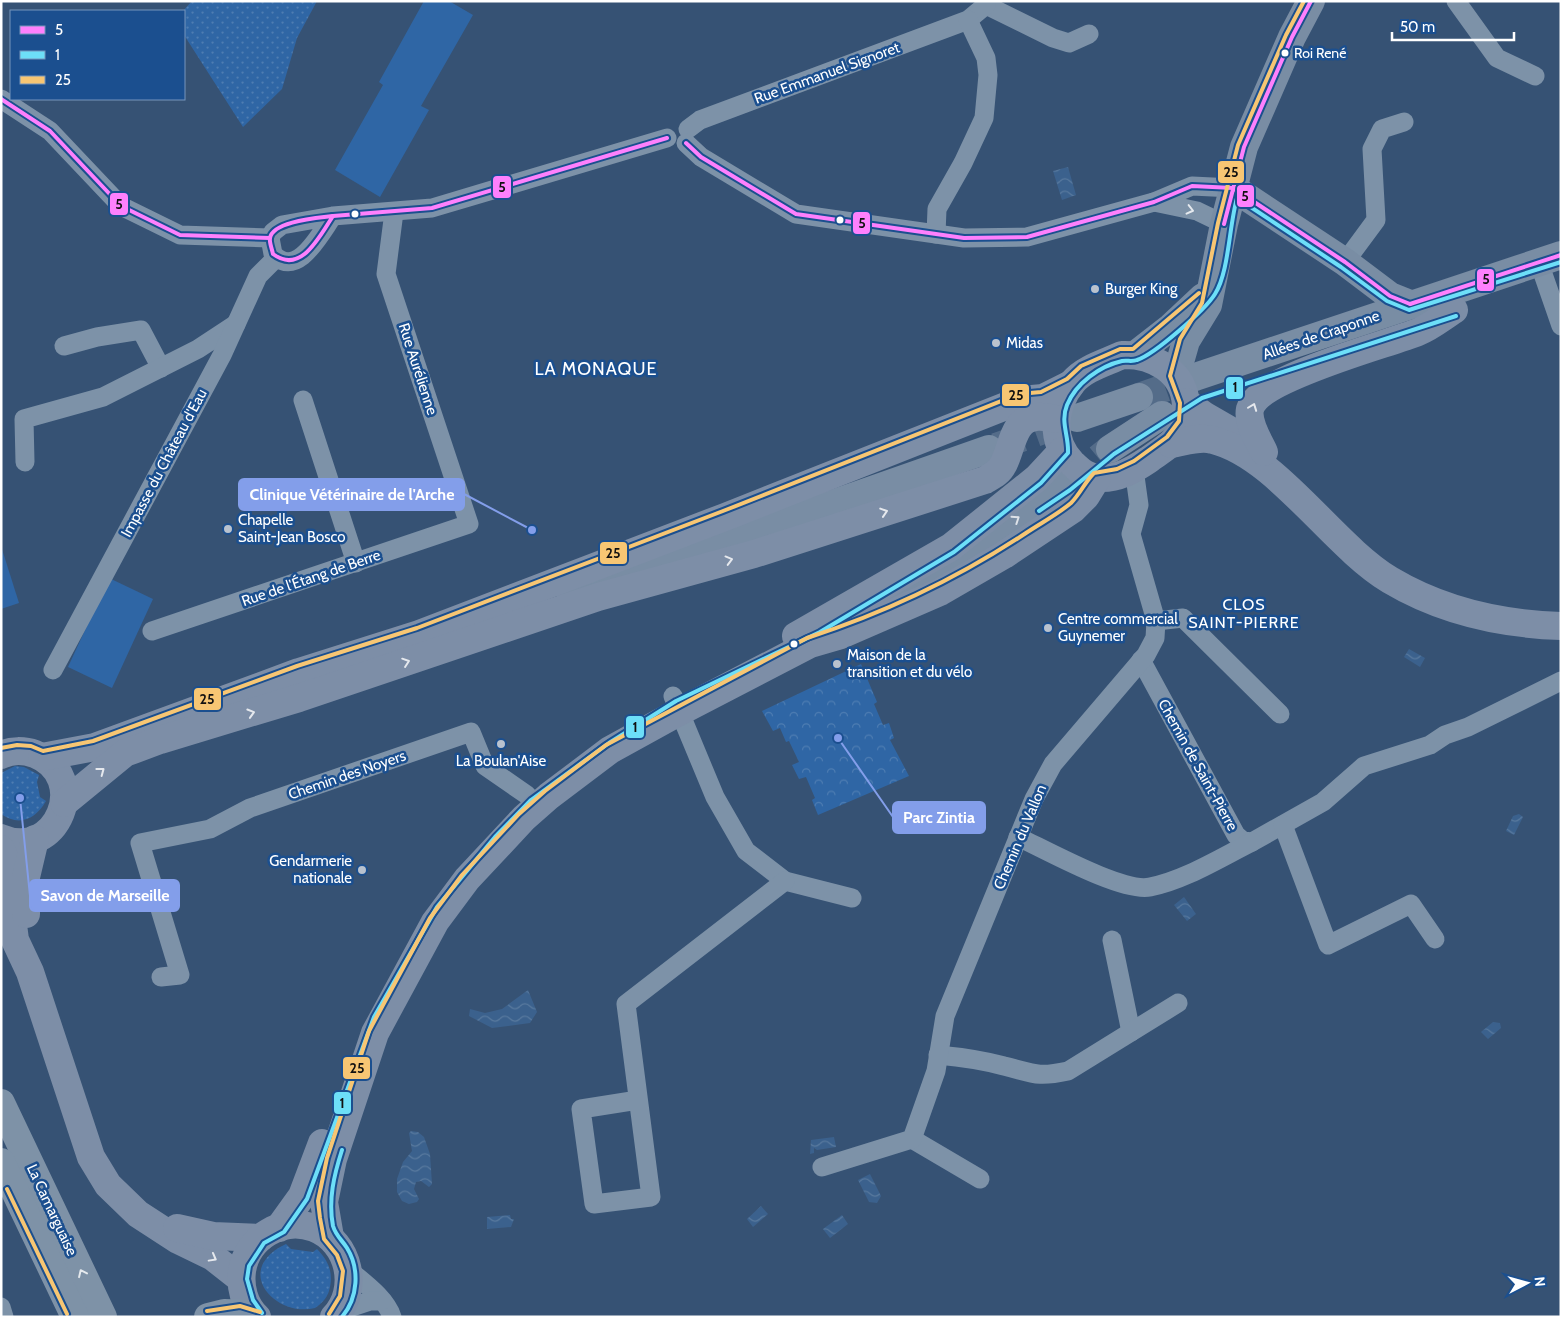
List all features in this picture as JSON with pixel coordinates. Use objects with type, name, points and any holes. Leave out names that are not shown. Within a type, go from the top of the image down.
[{"type":"highway","name":"La Camarguaise","points":[[1,1103],[103,1317]]},
{"type":"highway","name":"La Camarguaise","points":[[1,1162],[76,1317]]},
{"type":"highway","points":[[1,1192],[62,1317]]},
{"type":"highway","points":[[208,1317],[224,1313],[255,1315]]},
{"type":"main road","points":[[1264,452],[1189,387],[1162,364],[1148,357],[1135,355],[1122,355],[1083,372],[1071,384],[1062,401],[1066,418],[1056,436],[1062,451],[1083,473],[1097,478],[1113,478],[1134,469],[1171,444],[1183,430],[1187,416],[1189,387],[1186,341],[1208,306],[1224,224],[1244,147],[1292,36],[1311,1]]},
{"type":"main road","points":[[1233,188],[1345,262],[1390,296],[1410,304]]},
{"type":"main road","name":"Allées de Craponne","points":[[1189,387],[1410,304],[1555,266]]},
{"type":"main road","name":"Allées de Craponne","points":[[1189,387],[1268,368],[1454,310],[1512,289],[1555,266]]},
{"type":"main road","points":[[1135,355],[1171,327],[1210,291]]},
{"type":"main road","points":[[1354,326],[1454,310]]},
{"type":"main road","points":[[1276,478],[1250,418],[1250,410],[1260,396],[1309,369],[1420,331],[1454,310]]},
{"type":"main road","points":[[64,803],[125,753],[299,685],[418,634],[725,517],[1021,400],[1043,398],[1071,384]]},
{"type":"main road","points":[[42,757],[95,747],[598,596],[754,554],[985,480],[1003,466],[1008,449],[1025,421],[1036,417],[1066,418],[1139,397]]},
{"type":"main road","points":[[1110,449],[1162,415]]},
{"type":"main road","points":[[1171,444],[1212,439],[1240,451],[1276,478],[1358,556],[1390,580],[1422,596],[1466,613],[1506,621],[1561,626]]},
{"type":"main road","points":[[418,634],[718,544],[990,449]]},
{"type":"main road","points":[[330,1237],[324,1202],[332,1159],[375,1033],[436,922],[468,879],[524,818],[549,796],[610,750],[676,704],[817,626],[951,547],[1037,478],[1062,451]]},
{"type":"main road","points":[[810,644],[840,635],[940,592],[1004,555],[1073,509],[1086,496],[1097,478]]},
{"type":"main road","points":[[255,1315],[242,1291],[241,1279],[246,1257],[302,1196],[368,1014],[432,903],[490,833],[527,795],[606,738],[676,704],[810,644],[940,570],[1066,485]]},
{"type":"main road","points":[[598,596],[718,544]]},
{"type":"main road","points":[[1,755],[17,751],[30,752],[42,757],[53,765],[60,776],[64,789],[64,803],[55,825],[35,839],[22,842],[1,838]]},
{"type":"main road","points":[[30,972],[25,905],[26,877],[35,839]]},
{"type":"main road","points":[[1,849],[4,856],[15,940],[30,972],[91,1157],[108,1185],[138,1214],[178,1240],[213,1257],[241,1279]]},
{"type":"main road","points":[[155,1225],[213,1236],[269,1233],[296,1225],[314,1228],[330,1237],[342,1252],[349,1270],[350,1284],[346,1298],[337,1314]]},
{"type":"street","points":[[1456,1],[1497,58],[1535,76]]},
{"type":"street","points":[[986,3],[1053,38],[1068,43],[1089,34]]},
{"type":"street","name":"Rue Emmanuel Signoret","points":[[687,136],[700,120],[968,20],[986,3]]},
{"type":"street","points":[[936,234],[937,209],[963,163],[984,118],[988,75],[986,58],[968,20]]},
{"type":"street","points":[[1,99],[50,131],[121,206],[180,235],[270,238]]},
{"type":"street","points":[[1345,262],[1376,220],[1372,149],[1382,129],[1404,122]]},
{"type":"street","points":[[333,216],[304,255],[294,262],[282,261],[276,258],[270,248],[270,238],[272,232],[282,225],[333,216],[432,208],[667,138],[674,146],[680,146],[687,136],[701,157],[796,214],[964,238],[1027,238],[1154,202],[1192,186],[1233,188]]},
{"type":"street","points":[[1154,202],[1197,211],[1224,224]]},
{"type":"street","name":"Rue Aurélienne","points":[[394,212],[386,274],[469,524]]},
{"type":"street","points":[[294,224],[300,227],[308,237],[307,250]]},
{"type":"street","name":"Impasse du Château d'Eau","points":[[53,670],[222,355],[258,276],[276,258]]},
{"type":"street","points":[[1555,266],[1561,326]]},
{"type":"street","points":[[25,462],[24,419],[103,398],[198,349],[236,324]]},
{"type":"street","points":[[64,346],[97,337],[141,330],[161,368]]},
{"type":"street","points":[[303,400],[356,562]]},
{"type":"street","name":"Chemin du Vallon","points":[[912,1139],[936,1071],[945,1016],[1034,799],[1053,764],[1141,660],[1155,638],[1156,621],[1131,534],[1139,505],[1134,469]]},
{"type":"street","name":"Rue de l'Étang de Berre","points":[[152,632],[469,524]]},
{"type":"street","points":[[1156,621],[1183,618],[1280,714]]},
{"type":"street","name":"Chemin de Saint-Pierre","points":[[1141,660],[1236,835],[1243,841],[1252,842],[1323,802],[1364,766],[1430,745],[1445,735],[1468,727],[1561,681]]},
{"type":"street","points":[[676,704],[715,797],[746,851],[785,881],[852,898]]},
{"type":"street","name":"Chemin des Noyers","points":[[161,977],[180,974],[140,843],[210,829],[250,808],[471,732],[485,766],[527,795]]},
{"type":"street","points":[[1283,825],[1328,946],[1411,904],[1435,939]]},
{"type":"street","points":[[1018,837],[1116,882],[1149,888],[1182,876],[1252,842]]},
{"type":"street","points":[[638,1100],[581,1109],[594,1204],[651,1196],[626,1004],[785,881]]},
{"type":"street","points":[[1112,940],[1131,1032]]},
{"type":"street","points":[[938,1055],[1005,1066],[1032,1075],[1051,1075],[1068,1071],[1178,1003]]},
{"type":"street","points":[[822,1167],[912,1139],[980,1179]]},
{"type":"street","points":[[349,1270],[381,1301],[392,1317]]},
{"type":"street","points":[[337,1314],[370,1301],[381,1301]]},
{"type":"street","points":[[1,1307],[4,1317]]},
{"type":"green space","points":[[192,1],[317,1],[297,38],[282,89],[243,127],[185,37],[184,10]]},
{"type":"green space","points":[[424,1],[449,1],[473,15],[421,106],[429,110],[380,197],[335,170],[383,85],[379,82]]},
{"type":"green space","points":[[1,546],[19,603],[1,609]]},
{"type":"green space","points":[[109,578],[153,599],[112,688],[68,667]]},
{"type":"green space","points":[[861,664],[877,702],[874,704],[883,725],[889,723],[894,738],[890,740],[909,776],[818,815],[812,800],[815,798],[806,777],[799,779],[792,765],[799,762],[789,741],[786,742],[780,728],[773,731],[762,711]]},
{"type":"green space","points":[[15,766],[24,767],[39,775],[37,782],[40,797],[46,801],[37,812],[27,819],[14,820],[1,814],[1,773]]},
{"type":"green space","points":[[286,1244],[291,1249],[313,1252],[317,1249],[325,1258],[331,1273],[329,1291],[324,1301],[315,1308],[300,1309],[286,1306],[274,1299],[265,1290],[261,1278],[262,1266],[270,1255]]},
{"type":"water","points":[[1068,167],[1076,195],[1062,200],[1053,171]]},
{"type":"water","points":[[1409,649],[1425,658],[1420,667],[1404,657]]},
{"type":"water","points":[[1519,814],[1523,817],[1514,835],[1506,831],[1513,816]]},
{"type":"water","points":[[1184,897],[1196,914],[1187,921],[1174,905]]},
{"type":"water","points":[[528,990],[537,1012],[530,1023],[492,1028],[469,1016],[470,1009],[485,1013],[502,1009]]},
{"type":"water","points":[[1493,1022],[1500,1023],[1501,1028],[1488,1039],[1481,1032]]},
{"type":"water","points":[[411,1131],[418,1132],[424,1137],[430,1154],[432,1184],[429,1187],[421,1181],[416,1182],[414,1189],[419,1199],[417,1202],[409,1204],[402,1201],[397,1192],[397,1179],[403,1162],[412,1151],[409,1133]]},
{"type":"water","points":[[834,1137],[836,1147],[817,1150],[814,1148],[814,1153],[810,1154],[811,1140]]},
{"type":"water","points":[[870,1174],[881,1196],[877,1203],[869,1202],[858,1180]]},
{"type":"water","points":[[761,1206],[768,1214],[753,1227],[747,1219]]},
{"type":"water","points":[[510,1215],[511,1219],[514,1219],[511,1227],[487,1229],[487,1217]]},
{"type":"water","points":[[842,1215],[848,1224],[830,1238],[823,1229]]},
{"type":"tunnel","points":[[1139,397],[1195,377]]},
{"type":"tunnel","points":[[996,447],[1077,418]]},
{"type":"tunnel","points":[[1066,485],[1110,449]]},
{"type":"transit line","name":"25","points":[[329,1314],[340,1296],[343,1271],[337,1255],[324,1239],[320,1218],[318,1201],[327,1158],[369,1031],[430,918],[462,875],[519,814],[545,791],[606,745],[807,638],[893,606],[974,565],[1066,507],[1094,473],[1117,469],[1134,461],[1167,437],[1179,421],[1180,403],[1170,376],[1180,339],[1202,303],[1218,223],[1238,145],[1286,35],[1304,1]]},
{"type":"transit line","name":"5","points":[[1224,224],[1244,147],[1292,37],[1311,1]]},
{"type":"transit line","name":"5","points":[[1,99],[50,131],[121,206],[180,235],[270,238]]},
{"type":"transit line","name":"5","points":[[333,216],[432,208],[667,138]]},
{"type":"transit line","name":"5","points":[[686,143],[701,157],[796,214],[964,238],[1027,237],[1154,202],[1192,186],[1233,188],[1345,262],[1390,296],[1410,304]]},
{"type":"transit line","name":"1","points":[[262,1313],[253,1300],[247,1279],[249,1266],[264,1243],[284,1232],[307,1199],[374,1017],[437,907],[495,837],[531,800],[609,743],[676,701],[820,632],[954,552],[1041,483],[1068,453],[1064,417],[1067,405],[1076,390],[1097,371],[1114,363],[1137,360],[1167,341],[1191,320],[1215,294],[1220,285],[1226,261],[1237,198],[1341,267],[1387,301],[1409,310],[1561,262]]},
{"type":"transit line","name":"5","points":[[333,216],[315,243],[301,257],[292,260],[283,259],[273,254],[270,238],[273,232],[279,228],[297,221],[333,216]]},
{"type":"transit line","name":"5","points":[[1410,304],[1561,255]]},
{"type":"transit line","name":"25","points":[[1,748],[17,745],[31,746],[43,751],[93,741],[297,666],[417,628],[723,511],[1019,394],[1041,392],[1067,379],[1081,366],[1120,349],[1133,349],[1199,293]]},
{"type":"transit line","name":"1","points":[[1039,511],[1070,490],[1114,454],[1202,398],[1456,316]]},
{"type":"transit line","name":"1","points":[[342,1150],[333,1188],[331,1207],[334,1229],[351,1256],[355,1274],[354,1292],[342,1317]]},
{"type":"transit line","name":"25","points":[[7,1189],[67,1314]]},
{"type":"transit line","name":"25","points":[[207,1311],[240,1306],[260,1312]]},
{"type":"place","name":"Roi René","points":[[1285,53]]},
{"type":"place","name":"Burger King","points":[[1095,289]]},
{"type":"place","name":"Midas","points":[[996,343]]},
{"type":"place","name":"Chapelle Saint-Jean Bosco","points":[[228,529]]},
{"type":"place","name":"Clinique Vétérinaire de l'Arche","points":[[532,530]]},
{"type":"place","name":"Centre commercial Guynemer","points":[[1048,628]]},
{"type":"place","name":"Maison de la transition et du vélo","points":[[837,664]]},
{"type":"place","name":"Parc Zintia","points":[[838,738]]},
{"type":"place","name":"La Boulan'Aise","points":[[501,744]]},
{"type":"place","name":"Savon de Marseille","points":[[20,798]]},
{"type":"place","name":"Gendarmerie nationale","points":[[362,870]]},
{"type":"district","name":"LA MONAQUE","points":[[596,369]]},
{"type":"district","name":"CLOS SAINT-PIERRE","points":[[1244,613]]}]
